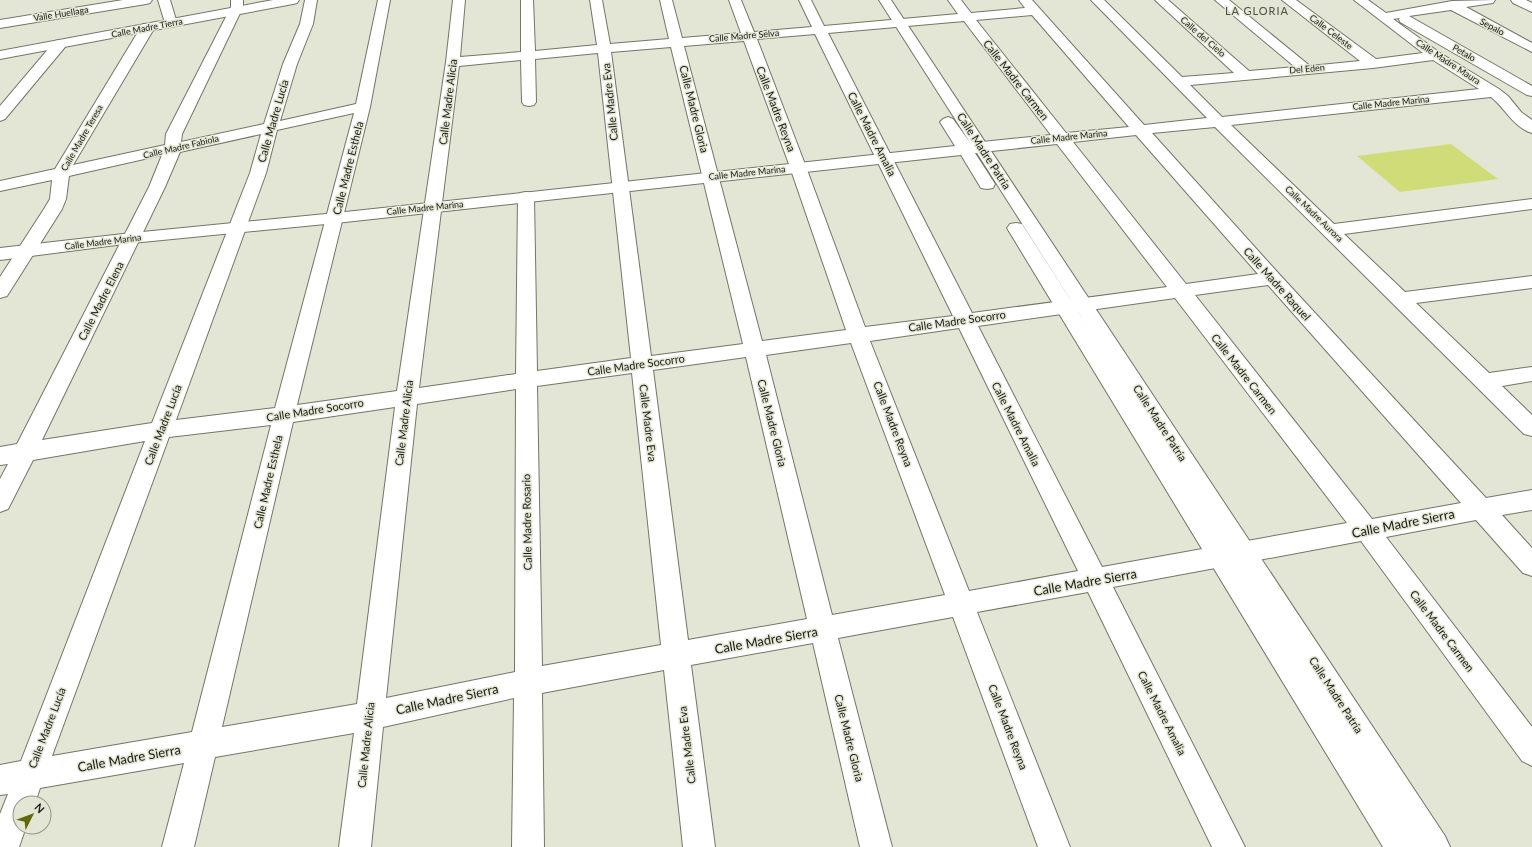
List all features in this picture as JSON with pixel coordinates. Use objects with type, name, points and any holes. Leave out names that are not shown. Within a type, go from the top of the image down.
[{"type":"street","name":"Valle Huellaga","points":[[0,24],[146,0]]},
{"type":"street","points":[[164,0],[171,23]]},
{"type":"street","name":"Calle Madre Tierra","points":[[0,55],[171,23],[236,5],[293,0]]},
{"type":"street","name":"Calle Madre Lucía","points":[[3,847],[258,173],[270,127],[290,65],[310,12],[311,0]]},
{"type":"street","name":"Calle Madre Esthela","points":[[178,847],[284,415],[336,218],[363,107],[384,0]]},
{"type":"street","name":"Calle Madre Alicia","points":[[355,847],[407,396],[434,207],[453,62],[459,0]]},
{"type":"street","points":[[526,0],[529,56],[529,102]]},
{"type":"street","name":"Calle Madre Eva","points":[[596,0],[604,49],[619,187],[699,847]]},
{"type":"street","name":"Calle Madre Gloria","points":[[666,0],[754,349],[876,847]]},
{"type":"street","name":"Calle Madre Reyna","points":[[735,0],[798,167],[858,335],[1054,847]]},
{"type":"street","name":"Calle Madre Amalia","points":[[805,0],[1229,847]]},
{"type":"street","name":"Calle Madre Patria","points":[[872,0],[893,23],[1232,555],[1434,847]]},
{"type":"street","name":"Calle Madre Patria","points":[[885,0],[893,23],[927,90]]},
{"type":"street","name":"Calle Madre Carmen","points":[[954,0],[1366,531],[1532,751]]},
{"type":"street","name":"Calle Madre Raquel","points":[[1025,0],[1272,278],[1532,565]]},
{"type":"street","name":"Calle Madre Aurora","points":[[1097,0],[1218,121],[1532,428]]},
{"type":"street","name":"Calle del Cielo","points":[[1160,0],[1246,75]]},
{"type":"street","points":[[1221,0],[1306,69]]},
{"type":"street","name":"Calle Celeste","points":[[1288,0],[1373,64]]},
{"type":"street","name":"Calle Madre Maura","points":[[1360,0],[1435,56],[1494,92],[1503,99],[1516,115],[1532,128]]},
{"type":"street","points":[[1381,16],[1489,0]]},
{"type":"street","points":[[1517,0],[1532,8]]},
{"type":"street","name":"Calle Madre Elena","points":[[0,502],[157,188],[173,149],[174,134],[236,5]]},
{"type":"street","name":"Sepalo","points":[[1452,5],[1532,48]]},
{"type":"street","name":"Calle Madre Selva","points":[[453,62],[1035,11]]},
{"type":"street","name":"Petalo","points":[[1396,14],[1532,92]]},
{"type":"street","name":"Calle Madre Teresa","points":[[0,292],[53,209],[58,199],[61,173],[86,127],[148,27]]},
{"type":"street","points":[[0,116],[60,44]]},
{"type":"street","name":"Del Eden","points":[[1179,82],[1306,69],[1373,64],[1435,56]]},
{"type":"street","name":"Calle Madre Marina","points":[[0,254],[132,238],[336,218],[1494,92]]},
{"type":"street","name":"Calle Madre Fabiola","points":[[0,186],[363,107]]},
{"type":"street","name":"Calle Madre Patria","points":[[940,109],[973,148]]},
{"type":"street","name":"Calle Madre Rosario","points":[[526,197],[525,380],[529,682],[528,847]]},
{"type":"street","points":[[1330,230],[1525,205],[1532,217]]},
{"type":"street","name":"Calle Madre Socorro","points":[[0,456],[161,430],[284,415],[407,396],[1180,292],[1272,278]]},
{"type":"street","points":[[1401,299],[1532,282]]},
{"type":"street","points":[[1484,381],[1532,374]]},
{"type":"street","name":"Calle Madre Sierra","points":[[0,780],[369,716],[529,682],[1532,500]]},
{"type":"street","name":"Calle Madre Patria","points":[[1232,555],[1303,688],[1401,847]]},
{"type":"green space","points":[[1451,144],[1498,179],[1400,192],[1357,156]]},
{"type":"district","name":"LA GLORIA","points":[[1257,11]]}]
